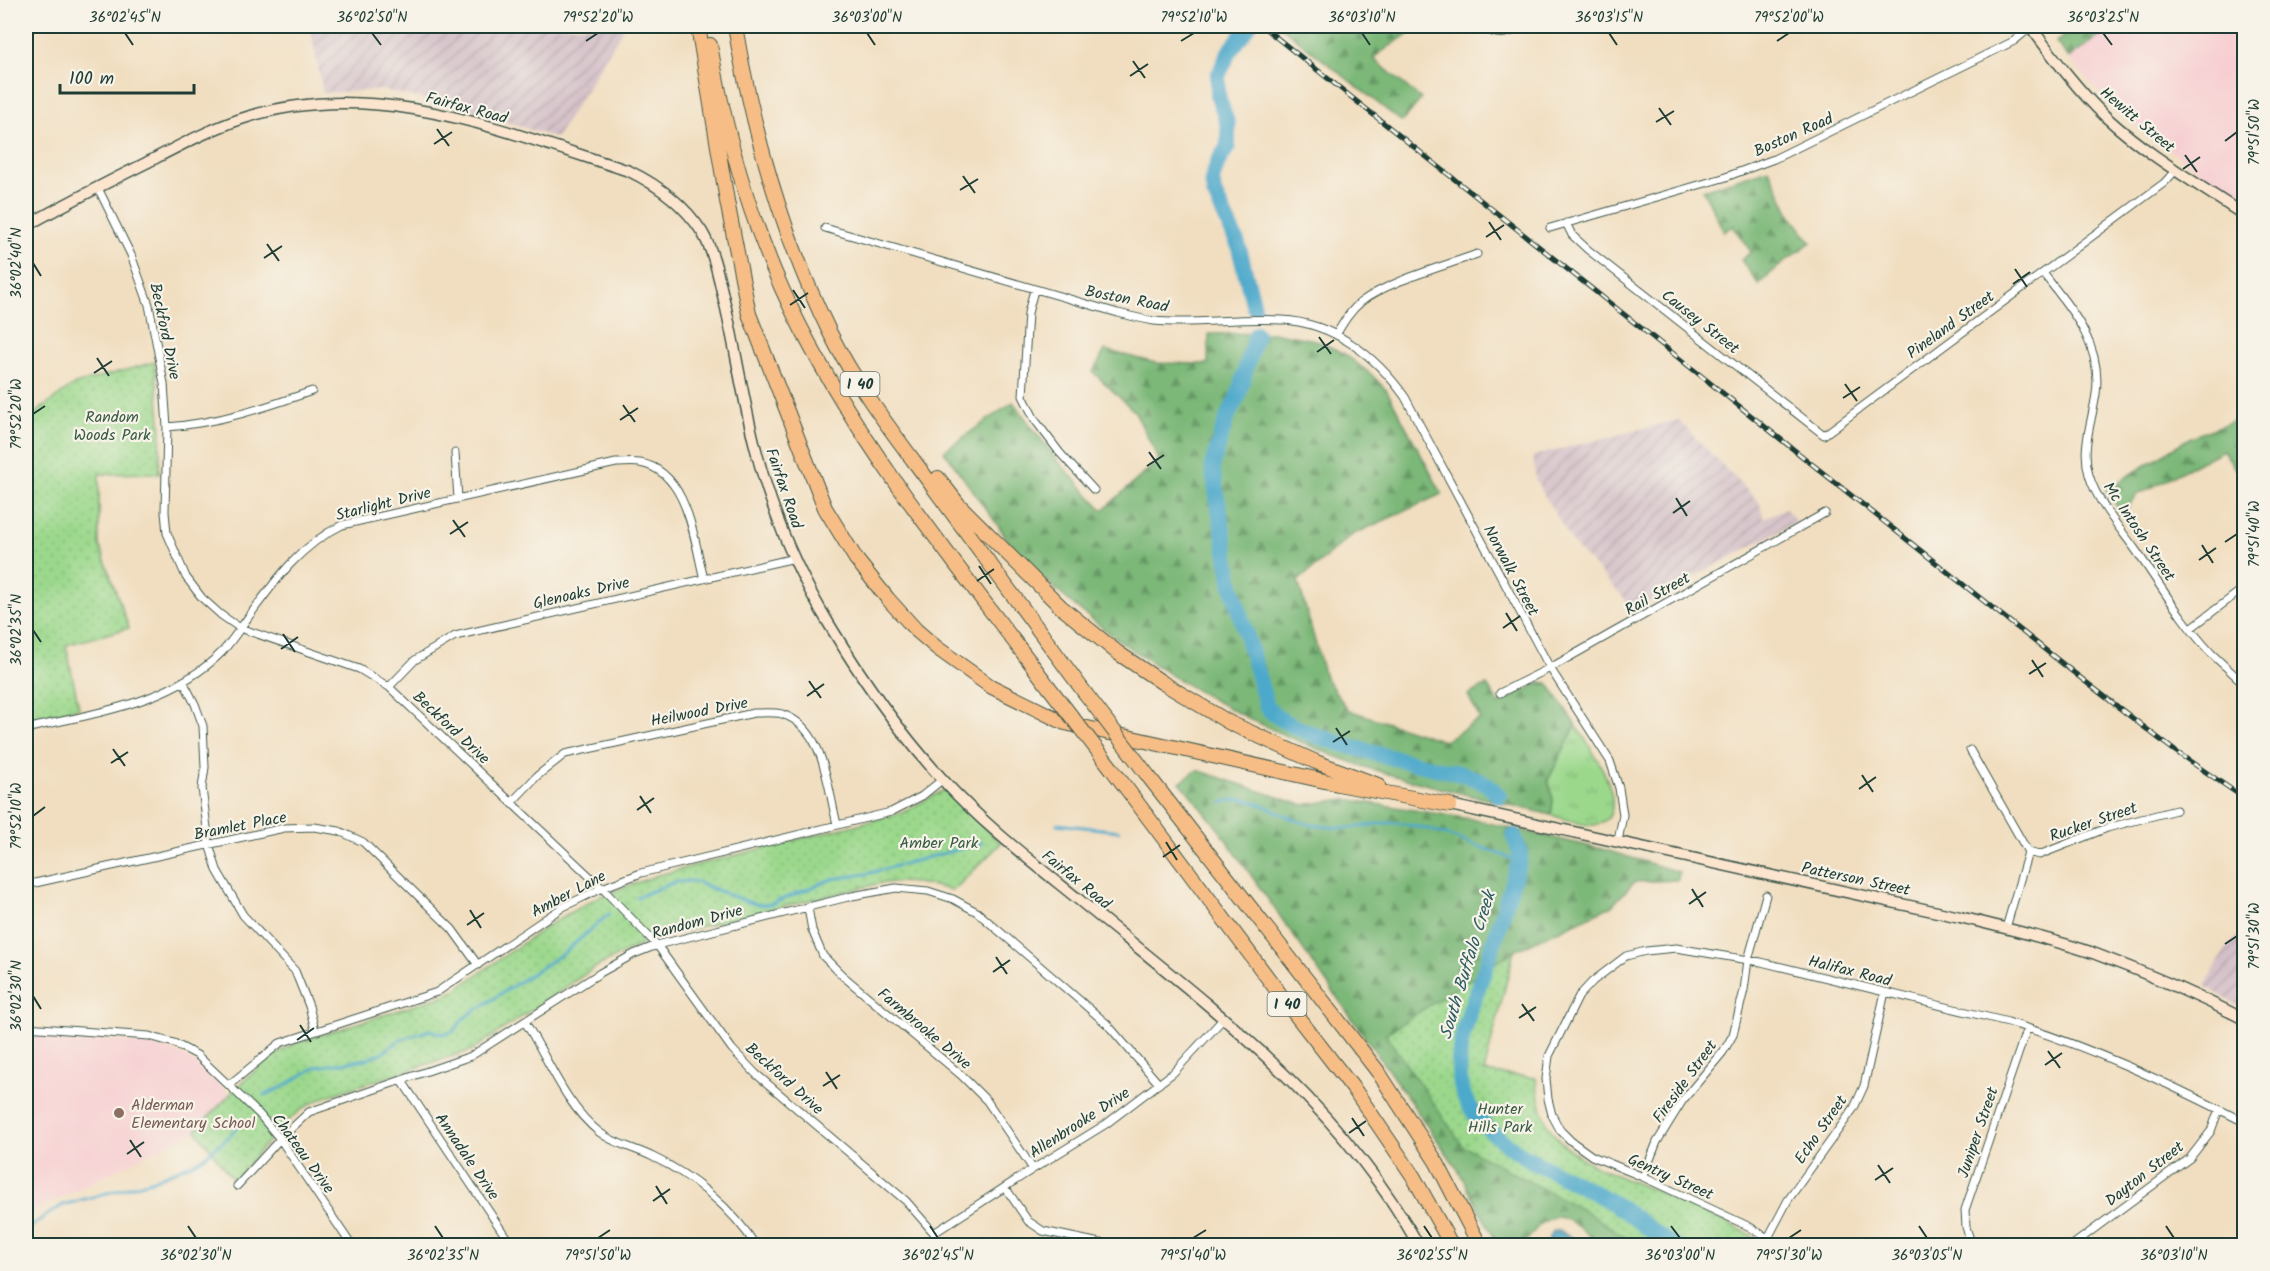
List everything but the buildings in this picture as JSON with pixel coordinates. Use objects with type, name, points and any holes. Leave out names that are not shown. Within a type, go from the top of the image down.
[{"type":"highway","points":[[698,26],[727,201],[750,314],[825,508],[856,559],[916,630],[990,686],[1065,723],[1338,784],[1450,805]]},
{"type":"highway","name":"I 40","points":[[707,26],[732,148],[758,228],[776,275],[801,328],[839,397],[937,539],[1356,1092],[1413,1176],[1452,1245]]},
{"type":"highway","name":"I 40","points":[[735,26],[747,95],[767,172],[800,268],[831,334],[867,395],[1085,693],[1379,1073],[1437,1162],[1480,1245]]},
{"type":"highway","points":[[867,395],[915,450],[957,504],[1061,607],[1118,653],[1230,723],[1373,783],[1450,805]]},
{"type":"street","points":[[1483,26],[1494,33],[1502,34],[1510,33],[1522,26]]},
{"type":"street","name":"Hewitt Street","points":[[2031,26],[2067,76],[2107,118],[2176,170],[2244,215]]},
{"type":"street","name":"Boston Road","points":[[1550,228],[1723,178],[1777,158],[2014,41],[2031,26]]},
{"type":"street","name":"Fairfax Road","points":[[26,226],[181,145],[241,119],[293,106],[337,102],[384,104],[448,116],[629,171],[650,181],[686,211],[701,230],[710,248],[736,352],[755,446],[771,497],[795,558],[827,621],[867,685],[943,779],[1022,854],[1224,1018],[1285,1073],[1330,1120],[1375,1174],[1419,1245]]},
{"type":"street","name":"Pineland Street","points":[[1824,435],[2164,183],[2176,170]]},
{"type":"street","name":"Beckford Drive","points":[[98,188],[124,239],[148,302],[164,384],[167,427],[165,512],[167,533],[186,577],[202,598],[240,628],[359,669],[389,687],[602,888],[657,945],[732,1049],[756,1074],[906,1201],[934,1233],[940,1245]]},
{"type":"street","name":"Causey Street","points":[[1566,223],[1572,236],[1587,249],[1824,435]]},
{"type":"street","name":"Boston Road","points":[[825,228],[1034,290],[1153,321],[1282,320],[1311,326],[1336,335]]},
{"type":"street","points":[[1336,335],[1345,320],[1363,300],[1387,287],[1477,254]]},
{"type":"street","name":"Mc Intosh Street","points":[[2043,273],[2074,314],[2090,340],[2097,369],[2096,394],[2086,439],[2090,477],[2115,522],[2191,628],[2210,652],[2244,684]]},
{"type":"street","points":[[1034,290],[1028,313],[1023,396],[1035,420],[1059,453],[1094,490]]},
{"type":"street","name":"Norwalk Street","points":[[1336,335],[1368,355],[1384,369],[1405,397],[1550,668],[1610,761],[1619,788],[1623,815],[1618,841]]},
{"type":"street","points":[[167,427],[194,425],[243,414],[312,391]]},
{"type":"street","points":[[455,453],[458,499]]},
{"type":"street","name":"Starlight Drive","points":[[26,729],[132,704],[195,674],[222,651],[288,565],[322,535],[342,525],[616,463],[641,463],[660,471],[682,496],[704,579]]},
{"type":"street","name":"Rail Street","points":[[1500,693],[1550,668],[1825,513]]},
{"type":"street","name":"Glenoaks Drive","points":[[389,687],[416,660],[455,636],[795,558]]},
{"type":"street","points":[[2191,628],[2244,588]]},
{"type":"street","points":[[183,681],[203,726],[205,757],[202,788],[209,844],[218,870],[243,915],[295,971],[309,1006],[315,1030]]},
{"type":"street","name":"Heilwood Drive","points":[[512,802],[537,776],[565,754],[754,713],[781,714],[805,727],[818,745],[837,824]]},
{"type":"street","points":[[1970,750],[2028,852],[2006,928]]},
{"type":"street","name":"Amber Lane","points":[[230,1085],[280,1043],[437,992],[546,917],[602,888],[641,873],[891,812],[922,796],[943,779]]},
{"type":"street","name":"Patterson Street","points":[[1450,805],[2006,928],[2102,957],[2153,977],[2244,1019]]},
{"type":"street","name":"Rucker Street","points":[[2028,852],[2039,855],[2107,828],[2176,810]]},
{"type":"street","name":"Bramlet Place","points":[[26,885],[284,828],[314,827],[339,831],[363,842],[418,895],[452,929],[478,965]]},
{"type":"street","name":"Random Drive","points":[[237,1186],[280,1139],[309,1112],[471,1056],[600,973],[634,954],[685,936],[852,896],[896,888],[928,891],[953,899],[977,912],[1107,1024],[1159,1084]]},
{"type":"street","name":"Fireside Street","points":[[1643,1176],[1657,1142],[1683,1100],[1723,1052],[1733,1035],[1744,990],[1748,960],[1766,895]]},
{"type":"street","name":"Farmbrooke Drive","points":[[808,908],[812,930],[823,956],[843,976],[961,1075],[987,1101],[1033,1168]]},
{"type":"street","name":"Halifax Road","points":[[1556,1123],[1548,1099],[1546,1079],[1550,1056],[1579,996],[1610,966],[1626,956],[1676,948],[1748,960],[2027,1028],[2130,1066],[2244,1122]]},
{"type":"street","name":"Echo Street","points":[[1768,1238],[1788,1200],[1854,1108],[1863,1086],[1885,992]]},
{"type":"street","name":"Allenbrooke Drive","points":[[934,1233],[1033,1168],[1106,1124],[1173,1073],[1224,1018]]},
{"type":"street","points":[[525,1023],[563,1087],[588,1121],[600,1133],[670,1165],[687,1177],[729,1212],[756,1245]]},
{"type":"street","name":"Chateau Drive","points":[[26,1027],[148,1036],[174,1042],[197,1055],[230,1085],[280,1139],[352,1245]]},
{"type":"street","name":"Juniper Street","points":[[1972,1245],[1966,1227],[1965,1210],[2027,1028]]},
{"type":"street","name":"Annadale Drive","points":[[402,1081],[512,1245]]},
{"type":"street","name":"Dayton Street","points":[[2071,1245],[2190,1158],[2211,1131],[2219,1109]]},
{"type":"street","name":"Gentry Street","points":[[1556,1123],[1571,1141],[1592,1156],[1643,1176],[1750,1227],[1780,1245]]},
{"type":"street","points":[[1005,1187],[1028,1221],[1043,1231],[1114,1245]]},
{"type":"shaded area","points":[[310,26],[625,26],[556,138],[461,107],[382,90],[323,93]]},
{"type":"shaded area","points":[[2114,26],[2244,26],[2244,201],[2137,126],[2095,88],[2069,58]]},
{"type":"shaded area","points":[[1678,420],[1759,502],[1764,518],[1786,508],[1796,522],[1634,609],[1573,544],[1536,481],[1533,456]]},
{"type":"shaded area","points":[[2244,929],[2244,1009],[2205,986],[2227,947]]},
{"type":"shaded area","name":"Alderman Elementary School","points":[[26,1035],[147,1043],[165,1048],[181,1054],[201,1067],[230,1095],[196,1130],[26,1215]]},
{"type":"green space","points":[[1280,26],[1419,26],[1373,58],[1421,99],[1402,122]]},
{"type":"green space","points":[[2078,26],[2114,26],[2069,58],[2056,42]]},
{"type":"green space","points":[[1769,169],[1791,216],[1811,242],[1773,271],[1759,285],[1741,260],[1751,252],[1733,226],[1724,232],[1703,190]]},
{"type":"green space","points":[[1277,333],[1315,340],[1343,353],[1371,374],[1387,391],[1442,494],[1352,535],[1298,581],[1325,677],[1348,710],[1444,741],[1480,719],[1468,695],[1487,685],[1499,704],[1540,682],[1548,683],[1576,725],[1548,780],[1553,800],[1551,815],[1362,766],[1269,728],[1180,680],[1097,623],[1021,557],[944,451],[1013,402],[1057,460],[1103,510],[1159,460],[1135,412],[1093,372],[1105,350],[1156,363],[1208,364],[1209,334]]},
{"type":"green space","name":"Random Woods Park","points":[[155,362],[161,431],[159,473],[99,474],[99,544],[129,628],[66,645],[79,708],[26,721],[26,420],[75,384]]},
{"type":"green space","points":[[2244,417],[2244,464],[2235,469],[2223,450],[2137,495],[2122,514],[2106,490],[2191,437]]},
{"type":"green space","points":[[1576,725],[1603,770],[1612,796],[1612,808],[1608,818],[1592,825],[1551,815],[1553,800],[1548,780]]},
{"type":"green space","points":[[1197,770],[1302,805],[1345,799],[1471,819],[1602,849],[1679,872],[1678,880],[1634,882],[1612,906],[1514,951],[1483,1072],[1561,1145],[1711,1245],[1600,1245],[1570,1221],[1552,1218],[1534,1231],[1524,1245],[1498,1245],[1457,1168],[1220,831],[1180,782]]},
{"type":"green space","name":"Amber Park","points":[[946,789],[1001,843],[953,891],[917,883],[881,883],[670,934],[638,946],[596,967],[472,1050],[333,1094],[310,1104],[284,1124],[234,1181],[196,1130],[243,1082],[282,1051],[296,1043],[440,997],[455,990],[555,921],[598,897],[658,875],[902,813]]},
{"type":"green space","name":"Hunter Hills Park","points":[[1514,951],[1484,1072],[1536,1078],[1541,1107],[1550,1128],[1564,1144],[1587,1161],[1711,1216],[1768,1245],[1637,1245],[1590,1214],[1463,1146],[1385,1034]]},
{"type":"water","points":[[1554,1231],[1560,1231],[1582,1245],[1549,1245],[1549,1237]]},
{"type":"waterway","name":"South Buffalo Creek","points":[[1249,26],[1229,52],[1218,76],[1218,96],[1228,125],[1228,146],[1218,162],[1212,180],[1214,193],[1238,244],[1254,307]]},
{"type":"waterway","name":"South Buffalo Creek","points":[[1256,334],[1238,396],[1226,420],[1212,466],[1232,586],[1267,707],[1280,719],[1302,730],[1391,758],[1466,775],[1487,784],[1499,796]]},
{"type":"waterway","points":[[1222,803],[1245,800],[1313,825],[1354,828],[1382,823],[1407,824],[1449,836],[1519,862]]},
{"type":"waterway","points":[[1057,824],[1119,831]]},
{"type":"waterway","name":"South Buffalo Creek","points":[[1514,836],[1520,853],[1519,862],[1461,1042],[1459,1074],[1462,1090],[1473,1112],[1515,1150],[1609,1201],[1675,1246]]},
{"type":"waterway","points":[[637,897],[675,882],[693,881],[748,902],[759,905],[771,904],[832,879],[866,874],[982,843]]},
{"type":"waterway","points":[[264,1095],[281,1088],[316,1067],[368,1059],[384,1052],[400,1040],[430,1030],[441,1034],[453,1032],[464,1018],[565,952],[609,914]]},
{"type":"waterway","points":[[26,1231],[63,1205],[151,1181],[200,1160],[230,1136],[243,1120]]},
{"type":"railway","points":[[1262,26],[2073,672],[2175,751],[2244,798]]},
{"type":"place","name":"Alderman Elementary School","points":[[119,1113]]}]
